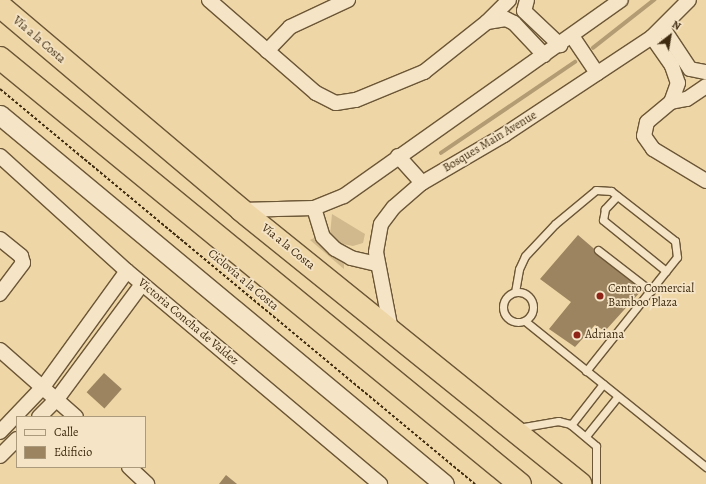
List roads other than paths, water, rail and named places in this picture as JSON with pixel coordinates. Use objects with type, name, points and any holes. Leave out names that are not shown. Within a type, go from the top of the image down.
[{"type":"highway","name":"Vía a la Costa","points":[[0,6],[241,210],[580,484]]},
{"type":"highway","points":[[0,58],[520,484]]},
{"type":"street","points":[[209,0],[316,93],[336,103],[347,103],[424,72],[487,22],[508,0]]},
{"type":"street","points":[[267,51],[290,27],[348,0]]},
{"type":"street","points":[[527,0],[524,11],[560,45]]},
{"type":"street","points":[[241,210],[314,208],[344,196],[398,156],[560,45],[621,0]]},
{"type":"street","name":"Bosques Main Avenue","points":[[391,330],[378,264],[381,224],[406,194],[504,135],[652,37],[663,28],[689,0]]},
{"type":"street","points":[[487,22],[501,19],[514,23],[544,55]]},
{"type":"street","points":[[663,28],[690,69],[706,72]]},
{"type":"street","points":[[572,36],[598,73]]},
{"type":"street","points":[[652,37],[676,74],[677,90],[671,102],[647,122],[644,136],[653,149],[706,182]]},
{"type":"street","points":[[671,102],[688,99],[706,86]]},
{"type":"street","points":[[0,116],[444,484]]},
{"type":"street","name":"Victoria Concha de Valdez","points":[[0,156],[142,284],[380,484]]},
{"type":"street","points":[[398,156],[422,183]]},
{"type":"street","points":[[314,208],[321,232],[335,249],[351,258],[378,264]]},
{"type":"street","points":[[0,239],[22,256],[22,263],[0,294]]},
{"type":"street","points":[[0,432],[43,387],[127,271]]},
{"type":"street","points":[[40,416],[57,399],[142,284]]},
{"type":"street","points":[[0,350],[75,416]]},
{"type":"street","points":[[0,456],[16,440]]},
{"type":"street","points":[[130,468],[147,484]]},
{"type":"lane","points":[[515,292],[519,269],[525,256],[555,224],[596,190],[606,190],[617,196],[675,241],[677,257],[586,370]]},
{"type":"lane","points":[[617,196],[605,209],[604,220],[666,271]]},
{"type":"lane","points":[[598,250],[650,291]]},
{"type":"lane","points":[[515,292],[524,293],[532,302],[532,315],[525,321],[512,322],[504,313],[504,300],[515,292]]},
{"type":"lane","points":[[525,321],[706,467]]},
{"type":"lane","points":[[571,425],[603,384]]},
{"type":"lane","points":[[586,436],[618,396]]},
{"type":"lane","points":[[512,429],[558,421],[571,425],[586,436],[597,452],[596,484]]},
{"type":"waterway","points":[[593,48],[654,0]]},
{"type":"waterway","points":[[441,153],[575,62]]},
{"type":"place","name":"Centro Comercial Bamboo Plaza","points":[[600,296]]},
{"type":"place","name":"Adriana","points":[[577,335]]}]
